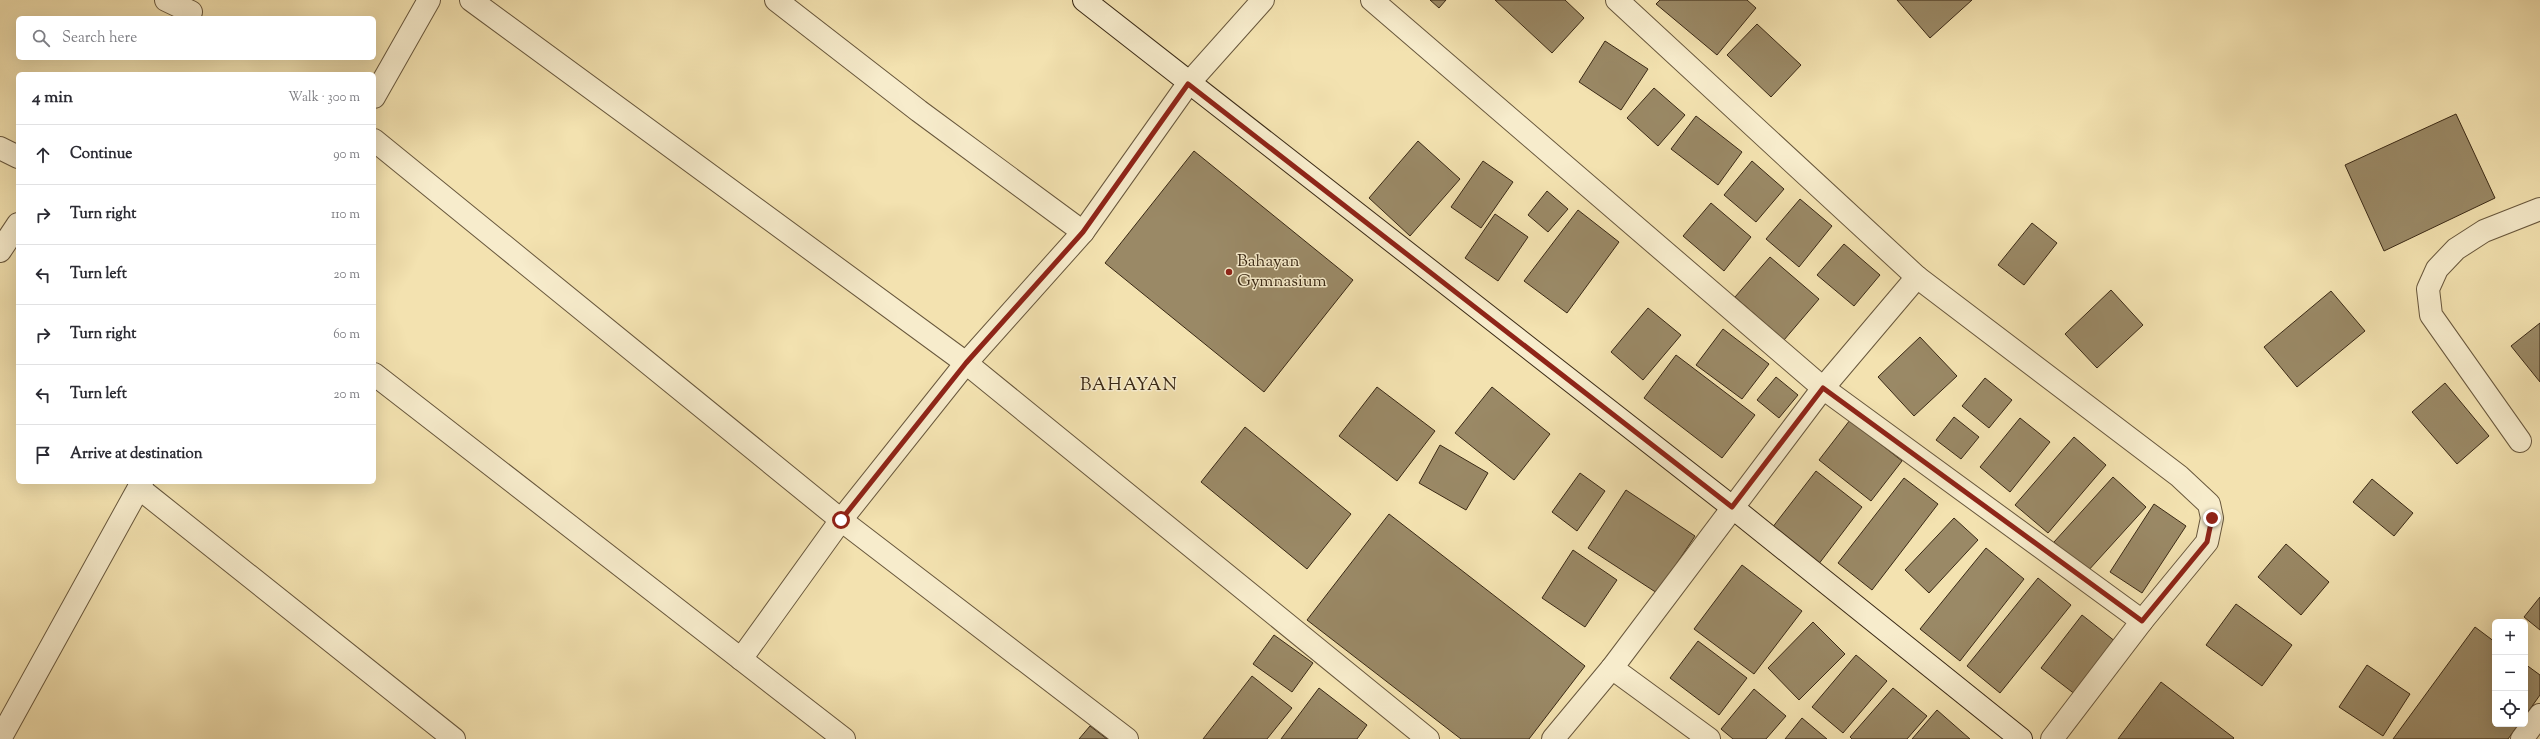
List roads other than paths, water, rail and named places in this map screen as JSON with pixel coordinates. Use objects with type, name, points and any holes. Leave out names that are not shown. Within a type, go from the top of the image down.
[{"type":"street","points":[[166,0],[191,12]]},
{"type":"street","points":[[376,93],[429,0]]},
{"type":"street","points":[[471,0],[966,363],[1428,739]]},
{"type":"street","points":[[776,0],[919,111],[1083,232]]},
{"type":"street","points":[[1084,0],[1188,84],[1732,507],[2020,739]]},
{"type":"street","points":[[740,659],[841,520],[966,363],[1083,232],[1188,84],[1263,0]]},
{"type":"street","points":[[1372,0],[1823,388],[2142,621]]},
{"type":"street","points":[[1617,0],[1916,277],[2179,476],[2209,504],[2212,518],[2207,542],[2142,621],[2052,739]]},
{"type":"street","points":[[376,142],[841,520],[1127,739]]},
{"type":"street","points":[[0,148],[16,156]]},
{"type":"street","points":[[2520,441],[2431,315],[2428,289],[2437,269],[2456,249],[2484,231],[2540,209]]},
{"type":"street","points":[[0,251],[16,227]]},
{"type":"street","points":[[1553,739],[1612,668],[1823,388],[1916,277]]},
{"type":"street","points":[[376,376],[844,739]]},
{"type":"street","points":[[0,739],[141,485],[454,739]]},
{"type":"street","points":[[1612,668],[1709,739]]},
{"type":"street","points":[[2522,739],[2540,715]]},
{"type":"place","name":"Bahayan Gymnasium","points":[[1229,272]]},
{"type":"district","name":"BAHAYAN","points":[[1129,386]]}]
